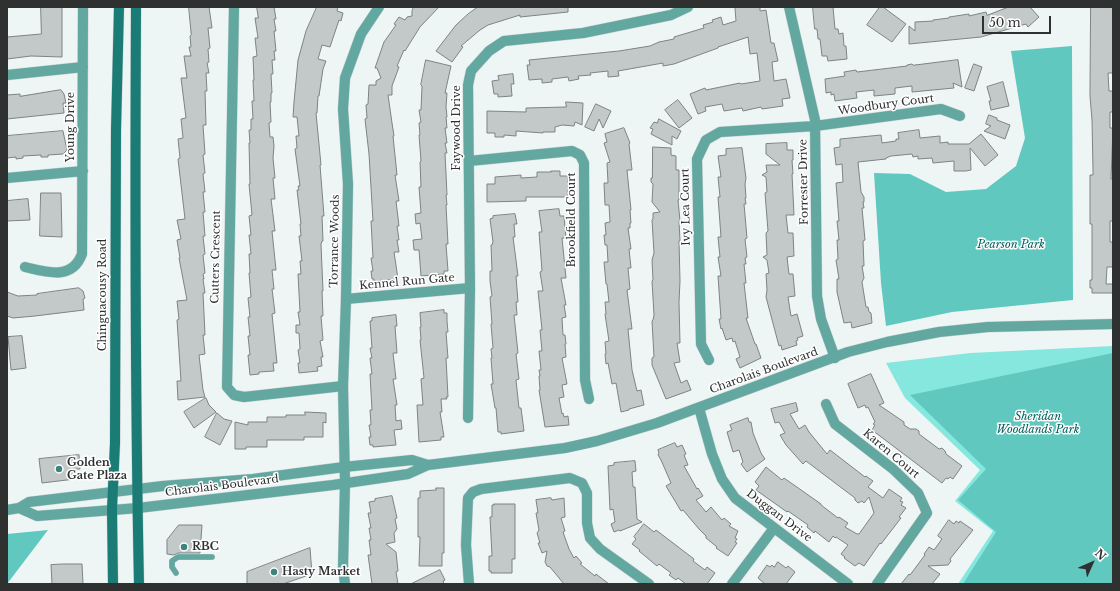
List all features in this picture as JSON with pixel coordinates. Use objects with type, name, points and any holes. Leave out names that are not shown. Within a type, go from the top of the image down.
[{"type":"main road","name":"Chinguacousy Road","points":[[113,584],[112,510],[114,443],[116,130],[119,7]]},
{"type":"main road","points":[[136,7],[135,143],[139,584]]},
{"type":"street","name":"Young Drive","points":[[7,178],[83,171],[83,7]]},
{"type":"street","name":"Cutters Crescent","points":[[234,7],[227,319],[227,387],[234,395],[244,397],[343,386]]},
{"type":"street","name":"Torrance Woods","points":[[345,584],[342,567],[344,483],[343,386],[348,184],[342,110],[345,78],[361,34],[379,7]]},
{"type":"street","name":"Faywood Drive","points":[[468,418],[470,288],[468,85],[471,71],[489,51],[504,41],[583,33],[670,15],[688,7]]},
{"type":"street","name":"Forrester Drive","points":[[789,7],[815,120],[817,296],[821,319],[835,358]]},
{"type":"street","points":[[7,75],[83,67]]},
{"type":"street","name":"Woodbury Court","points":[[814,126],[941,109],[960,116]]},
{"type":"street","name":"Ivy Lea Court","points":[[708,360],[701,344],[698,167],[698,160],[706,140],[720,132],[814,126]]},
{"type":"street","name":"Brookfield Court","points":[[469,161],[572,151],[580,155],[584,163],[584,380],[589,398]]},
{"type":"street","points":[[25,267],[51,273],[70,270],[77,265],[82,254],[83,171]]},
{"type":"street","name":"Kennel Run Gate","points":[[346,299],[470,288]]},
{"type":"street","name":"Charolais Boulevard","points":[[19,508],[37,516],[138,508],[344,483],[408,474],[428,465],[565,448],[597,441],[657,423],[835,358],[887,342],[939,332],[988,327],[1113,324]]},
{"type":"street","name":"Karen Court","points":[[826,404],[835,424],[893,469],[918,493],[927,513],[877,584]]},
{"type":"street","name":"Duggan Drive","points":[[699,408],[712,454],[722,479],[735,498],[848,584]]},
{"type":"street","name":"Charolais Boulevard","points":[[7,510],[19,508],[29,502],[253,479],[344,467],[412,460],[428,465]]},
{"type":"street","points":[[469,584],[466,545],[468,498],[473,492],[481,489],[570,478],[582,483],[587,493],[587,523],[590,538],[600,549],[649,584]]},
{"type":"street","points":[[732,584],[774,528]]},
{"type":"lane","points":[[176,573],[172,567],[172,561],[178,557],[212,557]]},
{"type":"green space","name":"Pearson Park","points":[[1072,46],[1073,300],[952,312],[886,326],[881,283],[874,173],[910,174],[946,192],[986,189],[1016,166],[1025,138],[1011,51]]},
{"type":"green space","name":"Sheridan Woodlands Park","points":[[1113,346],[1113,584],[958,584],[993,531],[955,501],[980,470],[905,398],[886,363],[970,353]]},
{"type":"green space","name":"Sheridan Woodlands Park","points":[[1113,353],[1113,584],[963,584],[996,532],[958,500],[986,469],[910,395]]},
{"type":"green space","points":[[48,530],[7,584],[7,534]]},
{"type":"building","points":[[41,7],[62,7],[62,57],[31,56],[7,59],[7,37],[41,34]]},
{"type":"building","points":[[189,7],[209,7],[212,28],[208,28],[210,48],[208,49],[209,62],[207,63],[209,73],[206,73],[206,125],[203,125],[205,154],[203,155],[205,173],[203,174],[205,192],[203,192],[205,212],[203,212],[205,236],[203,236],[205,254],[203,255],[205,273],[203,274],[203,279],[205,293],[203,293],[205,335],[203,335],[205,354],[199,355],[205,397],[178,400],[177,381],[181,381],[177,301],[187,300],[177,240],[181,239],[177,220],[185,219],[178,159],[180,158],[178,139],[183,138],[181,119],[186,118],[181,78],[187,78],[184,56],[191,56],[189,47],[191,47],[191,35]]},
{"type":"building","points":[[257,7],[274,7],[276,19],[274,19],[276,31],[274,31],[276,51],[274,51],[275,60],[272,60],[273,74],[271,74],[272,93],[270,102],[271,122],[269,123],[270,137],[273,137],[274,146],[273,158],[275,178],[273,178],[275,199],[271,199],[275,231],[272,231],[276,270],[272,270],[274,289],[272,289],[275,313],[272,314],[277,363],[273,363],[274,371],[259,372],[259,374],[250,375],[248,336],[250,336],[248,317],[250,317],[248,298],[251,297],[249,254],[251,254],[249,235],[251,235],[249,216],[252,215],[249,184],[249,130],[251,130],[251,119],[253,119],[253,57],[257,56],[255,38],[258,38],[255,18],[258,18]]},
{"type":"building","points":[[317,7],[338,7],[337,11],[343,13],[341,21],[339,20],[330,47],[322,45],[318,59],[326,61],[323,69],[316,113],[324,216],[322,216],[323,241],[321,244],[323,316],[321,316],[323,340],[320,341],[323,357],[321,357],[322,366],[317,367],[318,371],[299,373],[299,333],[296,333],[296,325],[300,325],[298,312],[300,312],[298,274],[301,274],[300,261],[302,261],[299,236],[301,236],[301,224],[297,190],[299,190],[298,186],[300,186],[295,149],[297,148],[296,136],[299,136],[297,117],[293,117],[298,60],[306,31]]},
{"type":"building","points":[[414,7],[439,7],[420,27],[405,51],[404,50],[397,66],[399,67],[392,86],[392,95],[388,95],[394,136],[397,175],[395,175],[399,201],[396,201],[399,226],[397,226],[399,240],[397,240],[399,252],[394,252],[398,279],[374,281],[374,279],[372,279],[371,271],[373,271],[371,258],[373,258],[371,221],[373,221],[369,154],[365,119],[367,118],[366,105],[368,104],[369,85],[376,85],[376,81],[381,78],[377,68],[375,68],[384,42],[396,25],[394,24],[399,17],[405,20],[407,17],[412,16]]},
{"type":"building","points":[[478,7],[568,7],[568,12],[520,17],[520,15],[488,25],[461,46],[463,47],[452,62],[436,51],[456,25]]},
{"type":"building","points":[[760,7],[760,11],[766,10],[771,43],[774,43],[778,61],[772,62],[774,81],[786,79],[790,98],[782,99],[783,106],[762,109],[761,107],[743,111],[742,108],[724,111],[722,104],[705,107],[706,111],[698,114],[690,94],[705,88],[706,90],[740,83],[760,81],[757,53],[750,54],[748,37],[674,64],[663,66],[663,63],[618,71],[619,76],[608,77],[608,71],[578,76],[579,79],[569,81],[568,77],[552,79],[552,82],[542,83],[542,79],[529,80],[527,65],[530,65],[529,60],[619,51],[650,46],[704,28],[703,25],[713,22],[712,20],[721,17],[723,25],[736,21],[735,8]]},
{"type":"building","points":[[813,7],[833,7],[835,29],[838,29],[839,34],[843,33],[847,59],[828,61],[827,56],[822,56],[820,39],[818,39],[817,29],[815,29]]},
{"type":"building","points":[[880,7],[883,7],[906,24],[892,42],[867,25]]},
{"type":"building","points":[[1009,7],[1030,7],[1039,17],[1028,27],[1026,24],[981,37],[909,44],[909,26],[915,31],[915,22],[933,21],[969,14],[969,16],[986,12],[987,15]]},
{"type":"building","points":[[1091,7],[1113,7],[1113,73],[1108,73],[1109,91],[1113,91],[1113,112],[1110,112],[1110,128],[1113,128],[1111,179],[1113,179],[1113,221],[1110,221],[1110,242],[1113,242],[1113,267],[1107,267],[1106,284],[1113,284],[1113,293],[1092,293],[1092,288],[1090,288],[1090,280],[1092,280],[1092,224],[1090,224],[1090,175],[1093,175],[1090,96]]},
{"type":"building","points":[[426,60],[451,66],[445,93],[447,93],[447,128],[445,128],[447,143],[445,143],[447,153],[445,153],[448,244],[446,244],[448,271],[444,271],[444,274],[421,276],[419,250],[414,250],[413,240],[422,239],[420,223],[416,224],[415,214],[421,213],[419,187],[421,187],[421,161],[419,123],[421,122],[419,110],[421,110],[421,85]]},
{"type":"building","points":[[958,60],[962,87],[953,83],[954,88],[912,92],[912,86],[895,88],[895,94],[874,96],[874,90],[856,92],[857,98],[835,101],[834,94],[831,95],[831,92],[826,93],[825,79],[845,76],[844,72],[856,70],[857,72],[907,66],[912,64]]},
{"type":"building","points":[[974,64],[982,67],[974,91],[965,88]]},
{"type":"building","points":[[513,74],[514,84],[511,84],[512,96],[498,97],[498,94],[494,94],[492,81],[499,80],[498,76]]},
{"type":"building","points":[[1003,82],[1009,106],[991,110],[989,101],[991,101],[987,87]]},
{"type":"building","points":[[61,90],[64,94],[66,103],[63,103],[64,113],[7,119],[7,95],[20,94],[20,96]]},
{"type":"building","points":[[678,100],[692,118],[679,128],[665,110]]},
{"type":"building","points":[[566,102],[583,103],[582,125],[575,122],[574,126],[562,125],[555,127],[555,132],[543,133],[516,131],[516,136],[504,135],[504,137],[495,137],[495,133],[487,133],[487,111],[526,112],[526,108],[566,107]]},
{"type":"building","points":[[596,104],[611,111],[603,128],[599,119],[594,131],[585,127]]},
{"type":"building","points":[[989,115],[1010,125],[1005,139],[984,131],[991,126],[986,124]]},
{"type":"building","points":[[659,119],[681,131],[677,139],[672,136],[672,145],[651,134],[653,129],[650,128],[654,122],[657,123]]},
{"type":"building","points":[[624,128],[630,143],[632,170],[627,170],[631,210],[631,223],[630,228],[628,228],[631,249],[629,249],[631,268],[628,268],[630,289],[627,290],[632,329],[628,329],[632,370],[637,391],[641,390],[644,405],[621,412],[616,383],[612,384],[608,363],[606,364],[605,354],[605,342],[609,341],[605,314],[605,302],[609,302],[604,262],[608,262],[607,245],[605,245],[604,235],[606,235],[605,223],[610,222],[609,205],[605,205],[604,183],[608,183],[607,163],[610,162],[604,143],[607,142],[605,134]]},
{"type":"building","points":[[919,130],[920,138],[940,136],[940,143],[948,142],[948,144],[969,144],[981,134],[998,155],[985,166],[970,148],[971,170],[966,171],[954,171],[954,161],[933,163],[932,158],[918,159],[918,156],[913,157],[912,154],[858,162],[861,192],[864,197],[864,208],[862,208],[865,240],[863,241],[864,266],[862,266],[864,278],[862,282],[866,307],[868,307],[869,312],[871,313],[872,323],[852,328],[851,322],[844,323],[837,292],[837,279],[839,279],[836,260],[838,259],[837,240],[839,240],[837,221],[839,221],[836,183],[843,182],[842,164],[836,165],[834,148],[840,147],[840,139],[881,135],[882,143],[896,141],[896,139],[899,139],[898,133]]},
{"type":"building","points":[[63,131],[67,150],[63,154],[48,155],[48,157],[41,157],[41,155],[23,156],[23,158],[16,159],[16,157],[7,158],[7,136]]},
{"type":"building","points":[[787,143],[787,150],[793,150],[792,174],[794,215],[786,215],[788,233],[793,233],[794,256],[787,257],[789,274],[793,274],[795,296],[788,297],[791,316],[797,314],[803,336],[797,338],[797,345],[782,350],[781,345],[779,346],[766,297],[766,274],[769,273],[767,260],[763,257],[767,255],[766,233],[768,231],[765,193],[767,192],[766,177],[762,175],[767,172],[766,165],[780,165],[766,154],[766,144]]},
{"type":"building","points":[[653,147],[671,148],[671,155],[676,156],[676,170],[679,170],[680,343],[677,343],[680,362],[674,363],[681,383],[687,380],[691,390],[666,399],[652,365],[652,358],[654,357],[652,321],[654,315],[652,260],[654,253],[652,220],[653,213],[660,212],[652,202],[653,184],[651,182],[651,178]]},
{"type":"building","points":[[742,148],[746,178],[746,204],[744,204],[747,257],[745,258],[746,264],[744,264],[746,283],[744,283],[748,318],[746,318],[761,358],[740,368],[736,359],[740,357],[735,341],[733,342],[732,338],[726,340],[722,328],[721,329],[719,319],[721,319],[718,276],[721,276],[718,257],[720,257],[718,237],[721,237],[718,177],[721,177],[718,156],[726,155],[726,149]]},
{"type":"building","points":[[560,171],[560,176],[568,176],[568,197],[526,197],[526,201],[487,202],[487,184],[495,184],[495,177],[521,175],[521,178],[537,177],[537,172]]},
{"type":"building","points":[[41,193],[61,193],[62,237],[40,236]]},
{"type":"building","points":[[28,199],[30,220],[7,221],[7,201]]},
{"type":"building","points":[[559,209],[560,216],[564,216],[566,238],[562,238],[566,278],[561,278],[566,305],[564,305],[566,317],[562,318],[563,335],[565,335],[566,344],[566,357],[562,358],[567,384],[562,385],[564,397],[559,398],[562,414],[563,413],[564,417],[568,416],[569,425],[545,427],[539,390],[539,370],[541,370],[539,351],[542,351],[540,330],[542,330],[538,291],[543,291],[540,272],[542,271],[539,232],[542,232],[539,211]]},
{"type":"building","points":[[515,214],[517,224],[514,224],[515,237],[513,237],[518,276],[516,276],[518,302],[516,302],[517,315],[514,315],[519,379],[516,380],[519,408],[521,408],[524,431],[501,434],[501,432],[498,432],[496,408],[491,384],[493,384],[491,349],[493,348],[490,271],[492,271],[491,245],[493,242],[490,219],[493,218],[493,216]]},
{"type":"building","points":[[79,288],[83,291],[85,298],[83,299],[84,310],[13,318],[7,316],[7,292],[18,296],[37,295]]},
{"type":"building","points":[[444,310],[444,313],[447,313],[448,332],[446,332],[448,358],[446,358],[448,397],[446,397],[447,399],[441,399],[442,412],[440,412],[444,437],[441,437],[441,440],[419,442],[417,405],[423,405],[421,379],[424,378],[420,340],[420,313]]},
{"type":"building","points":[[396,315],[397,326],[395,326],[397,353],[393,353],[396,379],[393,379],[397,405],[395,405],[396,421],[401,420],[402,429],[394,430],[396,445],[373,447],[373,445],[370,445],[369,437],[371,437],[369,425],[371,425],[370,410],[372,410],[370,374],[372,374],[370,358],[372,358],[370,348],[372,348],[370,321],[372,321],[372,318]]},
{"type":"building","points":[[22,336],[26,368],[11,370],[8,337]]},
{"type":"building","points":[[871,374],[884,403],[879,405],[904,422],[904,425],[910,429],[916,429],[919,431],[919,434],[939,449],[942,448],[946,454],[962,466],[953,479],[950,477],[948,479],[946,478],[942,483],[872,430],[875,422],[868,407],[866,408],[865,405],[858,408],[848,384]]},
{"type":"building","points":[[206,398],[209,405],[216,412],[194,428],[184,412]]},
{"type":"building","points":[[796,403],[798,411],[790,414],[799,429],[805,425],[827,454],[830,450],[865,477],[866,476],[873,481],[868,487],[883,498],[889,489],[902,498],[900,501],[903,502],[901,505],[906,508],[899,517],[901,518],[881,544],[880,543],[864,566],[859,563],[855,566],[844,558],[845,557],[841,554],[848,545],[833,536],[829,542],[815,531],[814,533],[807,527],[808,525],[756,490],[759,486],[755,482],[766,467],[782,480],[784,478],[838,518],[839,517],[848,523],[845,527],[857,534],[859,534],[874,513],[869,497],[864,503],[862,501],[858,503],[855,498],[806,461],[803,464],[786,445],[780,435],[785,433],[779,422],[775,423],[771,409]]},
{"type":"building","points":[[305,412],[326,413],[326,423],[323,422],[323,437],[304,437],[304,440],[267,440],[267,447],[246,447],[246,449],[235,449],[235,422],[248,425],[248,422],[267,422],[267,417],[305,415]]},
{"type":"building","points":[[217,413],[224,419],[232,421],[220,445],[205,437]]},
{"type":"building","points":[[748,418],[749,422],[751,422],[753,433],[761,453],[765,459],[747,472],[741,464],[743,462],[739,450],[733,452],[727,432],[732,430],[730,425]]},
{"type":"building","points":[[675,443],[677,447],[682,445],[686,454],[684,455],[688,465],[684,466],[697,489],[698,488],[703,496],[696,500],[706,512],[711,507],[722,520],[724,518],[731,524],[729,526],[738,531],[735,538],[737,539],[735,542],[737,543],[728,556],[716,548],[717,547],[706,538],[706,536],[683,510],[681,511],[666,486],[671,483],[658,455],[658,450]]},
{"type":"building","name":"Golden Gate Plaza","points":[[79,455],[80,469],[74,469],[75,479],[42,483],[39,459]]},
{"type":"building","points":[[635,461],[636,471],[632,472],[633,487],[635,487],[637,519],[642,522],[614,532],[611,524],[615,522],[613,509],[610,510],[608,466],[614,465],[614,463]]},
{"type":"building","points":[[436,488],[444,488],[444,553],[442,553],[442,566],[419,566],[420,537],[418,537],[418,498],[420,498],[420,491],[436,490]]},
{"type":"building","points":[[392,496],[397,518],[395,519],[397,529],[394,533],[395,542],[386,544],[396,552],[398,571],[396,572],[398,584],[372,584],[368,555],[371,555],[369,528],[371,528],[368,513],[371,513],[369,502],[375,501],[375,499]]},
{"type":"building","points":[[551,498],[552,500],[564,498],[565,517],[561,518],[565,531],[563,532],[574,558],[576,556],[582,563],[580,564],[595,576],[596,574],[609,584],[564,584],[550,567],[547,566],[545,562],[547,551],[542,553],[538,543],[540,543],[537,533],[539,530],[536,513],[538,513],[536,500]]},
{"type":"building","points":[[515,504],[515,559],[512,559],[512,573],[491,573],[491,571],[489,571],[489,556],[492,556],[490,517],[492,517],[492,505]]},
{"type":"building","points":[[949,520],[954,524],[956,521],[959,523],[960,521],[973,530],[950,559],[951,561],[948,565],[928,566],[940,574],[932,584],[901,584],[909,574],[910,575],[929,547],[934,550],[942,539],[938,536]]},
{"type":"building","points":[[644,524],[654,532],[656,530],[694,559],[693,561],[705,570],[707,567],[715,573],[707,584],[686,584],[678,578],[676,580],[669,575],[671,573],[659,564],[657,566],[639,551],[640,550],[632,544],[636,539],[634,537]]},
{"type":"building","name":"RBC","points":[[179,525],[202,525],[200,553],[178,553],[174,555],[167,554],[167,540]]},
{"type":"building","points":[[310,548],[312,574],[283,584],[247,584],[247,572]]},
{"type":"building","points":[[778,562],[786,568],[788,566],[795,572],[786,584],[765,584],[758,578],[767,565],[770,567],[772,565],[774,567]]},
{"type":"building","points":[[82,564],[83,584],[52,584],[51,565]]},
{"type":"building","points":[[440,570],[445,580],[443,581],[444,584],[411,584]]},
{"type":"place","name":"Golden Gate Plaza","points":[[59,469]]},
{"type":"place","name":"RBC","points":[[184,547]]},
{"type":"place","name":"Hasty Market","points":[[274,572]]}]
